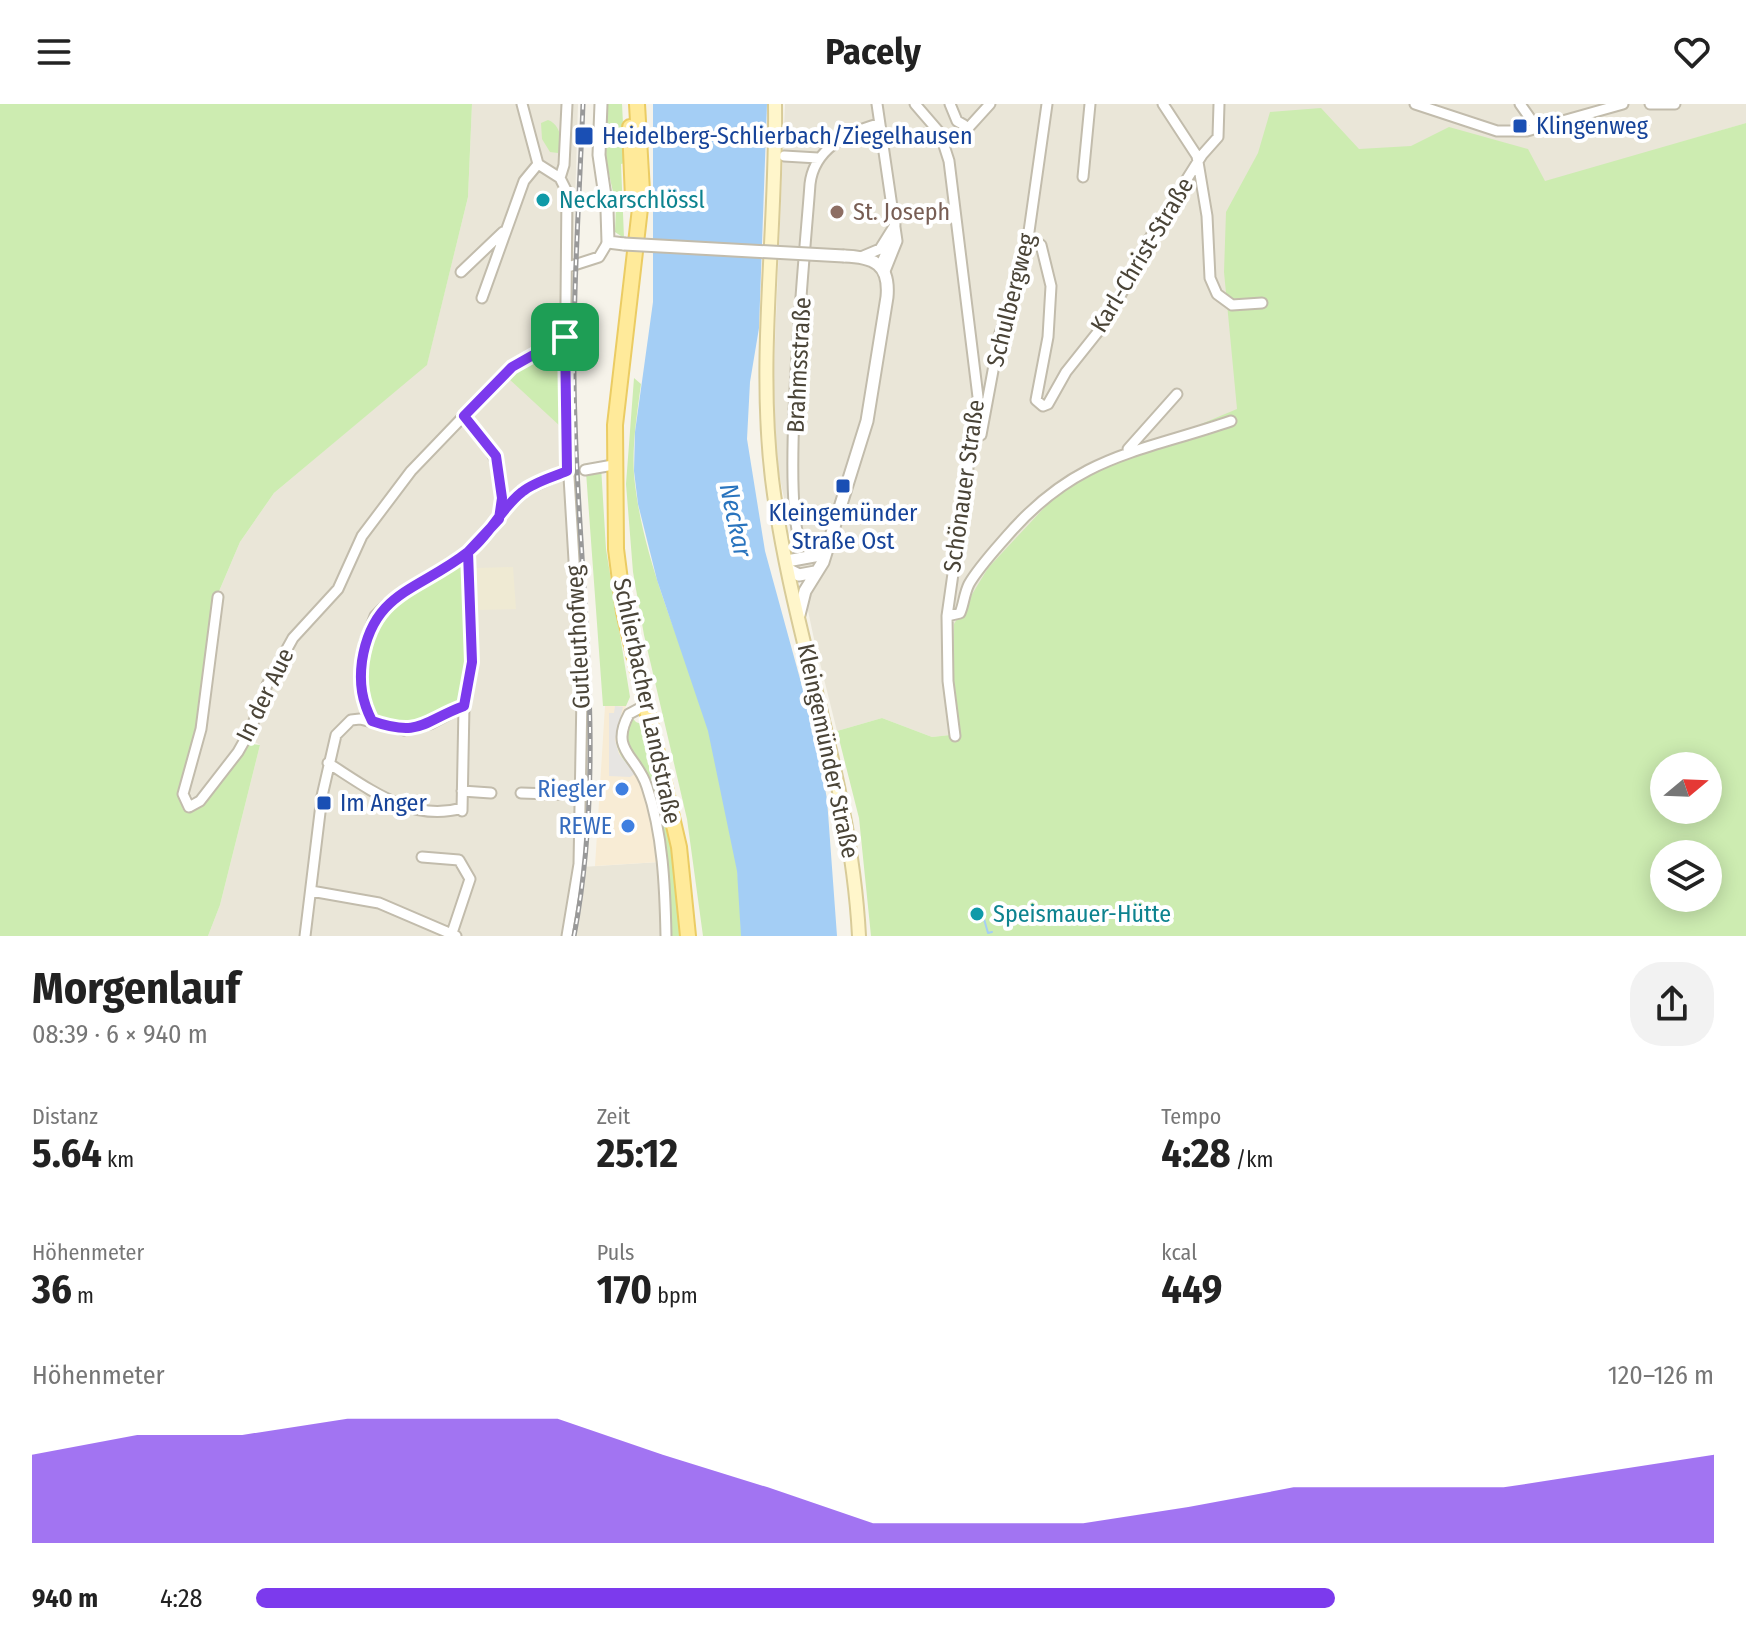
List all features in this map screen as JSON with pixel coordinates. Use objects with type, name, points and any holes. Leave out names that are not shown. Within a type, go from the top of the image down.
[{"type":"main road","name":"Schlierbacher Landstraße","points":[[628,104],[637,226]]},
{"type":"main road","name":"Schlierbacher Landstraße","points":[[637,104],[642,191],[613,465],[616,549],[622,598],[679,847],[688,936]]},
{"type":"main road","name":"Kleingemünder Straße","points":[[775,104],[767,406],[772,480],[799,615],[845,811],[859,936]]},
{"type":"street","points":[[522,104],[538,164],[560,178],[567,192],[565,337]]},
{"type":"street","points":[[560,178],[564,165],[567,104]]},
{"type":"street","points":[[568,267],[598,258],[608,242],[599,155],[601,104]]},
{"type":"street","name":"Schönauer Straße","points":[[915,104],[940,133],[949,161],[976,369],[977,403],[947,616],[948,681],[955,736]]},
{"type":"street","points":[[950,104],[957,121],[967,126],[990,104]]},
{"type":"street","name":"Schulbergweg","points":[[971,440],[979,439],[982,432],[1000,333],[1021,282],[1047,104]]},
{"type":"street","points":[[1083,177],[1090,104]]},
{"type":"street","points":[[1163,104],[1195,151],[1207,216],[1209,271],[1215,291],[1232,305],[1262,303]]},
{"type":"street","name":"Karl-Christ-Straße","points":[[1028,236],[1041,245],[1051,286],[1048,337],[1036,400],[1043,406],[1048,404],[1066,372],[1109,318],[1145,245],[1197,162],[1218,137],[1219,104]]},
{"type":"street","points":[[1415,104],[1497,131],[1537,128],[1623,104]]},
{"type":"street","points":[[1520,104],[1537,128]]},
{"type":"street","points":[[1650,104],[1675,104]]},
{"type":"street","name":"Kleingemünder Straße","points":[[799,615],[805,591],[827,551],[867,421],[887,297],[883,268],[895,225],[878,124],[881,105]]},
{"type":"street","points":[[784,156],[818,158],[830,146],[878,124]]},
{"type":"street","points":[[784,139],[811,137],[830,146]]},
{"type":"street","name":"Brahmsstraße","points":[[818,158],[810,184],[799,328],[795,485],[799,541],[812,550],[827,551]]},
{"type":"street","points":[[482,298],[526,176],[538,164]]},
{"type":"street","points":[[861,257],[880,249],[895,225]]},
{"type":"street","points":[[461,272],[505,230]]},
{"type":"street","points":[[608,242],[861,257],[883,268]]},
{"type":"street","name":"In der Aue","points":[[218,597],[201,729],[183,790],[183,802],[189,807],[200,801],[242,746],[278,662],[298,631],[338,589],[362,536],[411,471],[512,367],[565,337]]},
{"type":"street","name":"Gutleuthofweg","points":[[565,337],[582,694],[579,864],[567,936]]},
{"type":"street","points":[[1126,452],[1177,394]]},
{"type":"street","points":[[464,416],[496,456],[502,498],[499,519]]},
{"type":"street","points":[[947,616],[960,613],[966,591],[977,572],[1046,495],[1093,465],[1231,421]]},
{"type":"street","points":[[372,721],[361,688],[365,642],[375,616],[386,605],[468,552],[521,492],[540,482],[613,465]]},
{"type":"street","points":[[815,572],[799,575],[788,565],[827,551]]},
{"type":"street","points":[[328,763],[390,803],[462,811],[464,706],[472,662],[468,552]]},
{"type":"street","points":[[646,705],[629,714],[621,741],[648,791],[664,874],[666,936]]},
{"type":"street","points":[[305,936],[328,763],[336,735],[345,725],[360,719],[404,730],[430,724],[464,706]]},
{"type":"street","points":[[462,791],[491,793]]},
{"type":"street","points":[[521,793],[581,795]]},
{"type":"street","points":[[311,891],[379,903],[453,936],[470,879],[459,860],[422,857]]},
{"type":"shaded area","points":[[472,104],[578,104],[570,364],[587,657],[588,783],[582,867],[659,862],[661,936],[208,936],[220,905],[260,745],[245,736],[199,799],[185,794],[217,596],[240,542],[274,493],[427,364],[468,197]]},
{"type":"shaded area","points":[[785,104],[1746,104],[1746,123],[1596,168],[950,735],[932,737],[882,718],[837,731],[814,639],[776,460],[773,391]]},
{"type":"shaded area","points":[[513,567],[516,609],[477,610],[476,568]]},
{"type":"shaded area","points":[[605,706],[626,706],[617,731],[624,759],[640,779],[648,798],[659,862],[595,866]]},
{"type":"shaded area","points":[[615,706],[623,707],[615,740],[619,754],[635,774],[630,777],[609,776],[609,713],[614,713]]},
{"type":"green space","points":[[0,104],[472,104],[468,197],[427,365],[274,493],[240,542],[217,596],[198,724],[179,799],[183,809],[192,811],[203,803],[246,743],[260,745],[220,905],[208,936],[0,936]]},
{"type":"green space","points":[[607,104],[622,104],[624,238],[615,232],[616,206],[606,160]]},
{"type":"green space","points":[[1321,108],[1359,149],[1411,146],[1449,127],[1528,149],[1545,181],[1746,123],[1746,936],[871,936],[859,818],[837,731],[882,718],[932,737],[950,735],[954,624],[988,568],[1072,478],[1237,409],[1224,272],[1226,212],[1258,153],[1270,112]]},
{"type":"green space","points":[[548,120],[560,134],[558,153],[550,152],[542,139],[541,123]]},
{"type":"green space","points":[[558,346],[561,427],[507,377],[533,357]]},
{"type":"green space","points":[[634,378],[641,384],[635,430],[634,475],[643,529],[658,582],[695,685],[721,776],[738,875],[741,936],[703,936],[687,819],[644,635],[633,572],[626,484]]},
{"type":"green space","points":[[601,466],[606,549],[630,697],[626,706],[603,706],[586,472]]},
{"type":"green space","points":[[463,562],[468,667],[460,700],[420,722],[400,723],[374,718],[364,691],[363,676],[368,646],[380,619],[405,594]]},
{"type":"green space","points":[[625,710],[636,722],[646,726],[671,841],[681,936],[661,936],[659,864],[651,810],[643,787],[623,759],[616,741]]},
{"type":"water","name":"Neckar","points":[[653,104],[767,104],[759,328],[750,382],[747,439],[765,551],[814,730],[827,799],[837,936],[741,936],[737,871],[708,731],[657,580],[638,504],[634,471],[635,432],[653,302]]},
{"type":"waterway","points":[[984,919],[988,933],[992,932]]},
{"type":"railway","points":[[574,936],[584,871],[590,743],[574,381],[583,104]]},
{"type":"place","name":"Klingenweg","points":[[1520,126]]},
{"type":"place","name":"Heidelberg-Schlierbach/Ziegelhausen","points":[[584,136]]},
{"type":"place","name":"Neckarschlössl","points":[[543,200]]},
{"type":"place","name":"St. Joseph","points":[[837,212]]},
{"type":"place","name":"Kleingemünder Straße Ost","points":[[843,486]]},
{"type":"place","name":"Riegler","points":[[622,789]]},
{"type":"place","name":"Im Anger","points":[[324,803]]},
{"type":"place","name":"REWE","points":[[628,826]]},
{"type":"place","name":"Speismauer-Hütte","points":[[977,914]]},
{"type":"route","points":[[565,337],[512,367],[464,416],[496,456],[502,498],[499,519],[468,552],[472,662],[464,706],[430,724],[404,730],[372,721],[363,704],[361,668],[365,642],[375,616],[386,605],[420,586],[468,552],[484,537],[499,519],[521,492],[567,471],[565,337]]}]
